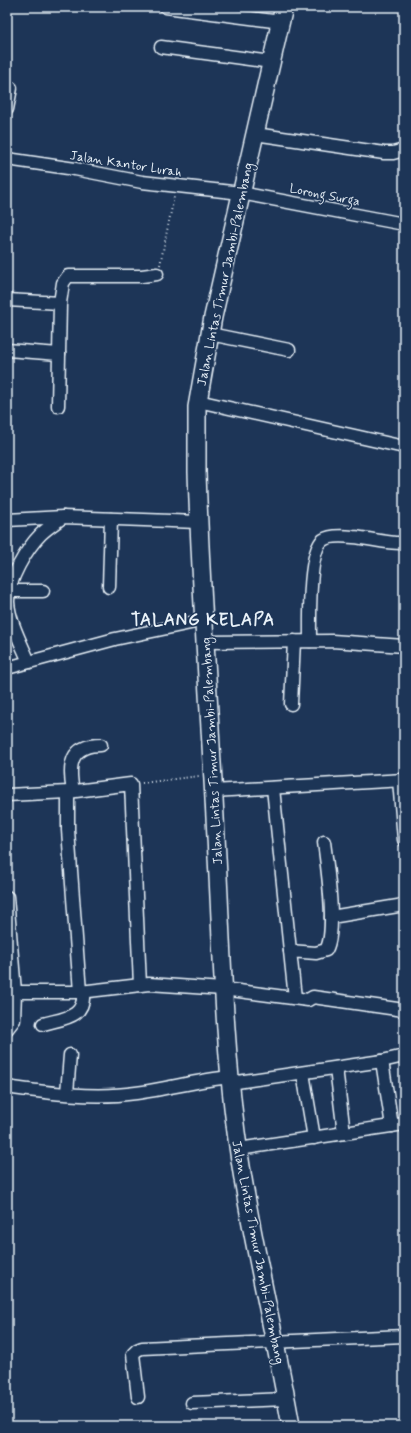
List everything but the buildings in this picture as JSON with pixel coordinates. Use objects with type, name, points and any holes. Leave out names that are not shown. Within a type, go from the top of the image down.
[{"type":"highway","name":"Jalan Lintas Timur Jambi-Palembang","points":[[283,14],[210,334],[198,401],[197,472],[198,522],[222,989],[230,1080],[251,1225],[276,1342],[291,1426]]},
{"type":"street","points":[[166,7],[283,14]]},
{"type":"street","points":[[161,47],[271,62]]},
{"type":"street","points":[[7,109],[11,88]]},
{"type":"street","points":[[255,134],[384,153],[393,153],[404,150]]},
{"type":"street","name":"Jalan Kantor Lurah","points":[[7,160],[177,186],[241,193]]},
{"type":"street","name":"Lorong Surga","points":[[241,193],[404,224]]},
{"type":"street","points":[[58,406],[60,303],[63,283],[68,276],[142,276],[157,274]]},
{"type":"street","points":[[7,300],[60,303]]},
{"type":"street","points":[[210,334],[289,350]]},
{"type":"street","points":[[7,350],[58,354]]},
{"type":"street","points":[[198,401],[403,442]]},
{"type":"street","points":[[7,520],[62,517],[198,522]]},
{"type":"street","points":[[29,662],[18,637],[8,602],[8,591],[25,553],[41,534],[62,517]]},
{"type":"street","points":[[109,587],[111,519]]},
{"type":"street","points":[[310,641],[313,563],[318,544],[328,537],[337,536],[352,536],[404,543]]},
{"type":"street","points":[[8,591],[43,591]]},
{"type":"street","points":[[7,668],[115,639],[204,620]]},
{"type":"street","points":[[291,704],[294,641]]},
{"type":"street","points":[[205,642],[310,641],[404,646]]},
{"type":"street","points":[[43,1024],[73,1015],[79,1011],[83,1004],[68,830],[70,766],[76,754],[86,747],[101,745]]},
{"type":"street","points":[[213,791],[402,780],[404,840]]},
{"type":"street","points":[[7,795],[70,792],[131,784],[140,985]]},
{"type":"street","points":[[272,788],[295,998]]},
{"type":"street","points":[[290,951],[316,953],[326,950],[330,943],[331,917],[324,842]]},
{"type":"street","points":[[7,897],[15,992],[14,1020],[7,1029]]},
{"type":"street","points":[[331,917],[404,905]]},
{"type":"street","points":[[15,992],[81,991],[140,985],[222,989],[308,1000],[312,997],[404,1010]]},
{"type":"street","points":[[67,1093],[70,1055]]},
{"type":"street","points":[[7,1087],[87,1095],[135,1093],[230,1080],[303,1073],[382,1061],[404,1056]]},
{"type":"street","points":[[239,1149],[398,1125],[382,1061]]},
{"type":"street","points":[[336,1068],[344,1133]]},
{"type":"street","points":[[303,1073],[314,1138]]},
{"type":"street","points":[[138,1397],[134,1354],[137,1350],[404,1336]]},
{"type":"street","points":[[192,1403],[287,1400]]},
{"type":"path","points":[[157,274],[163,254],[177,186]]},
{"type":"path","points":[[131,784],[212,774]]},
{"type":"district","name":"TALANG KELAPA","points":[[203,619]]}]
